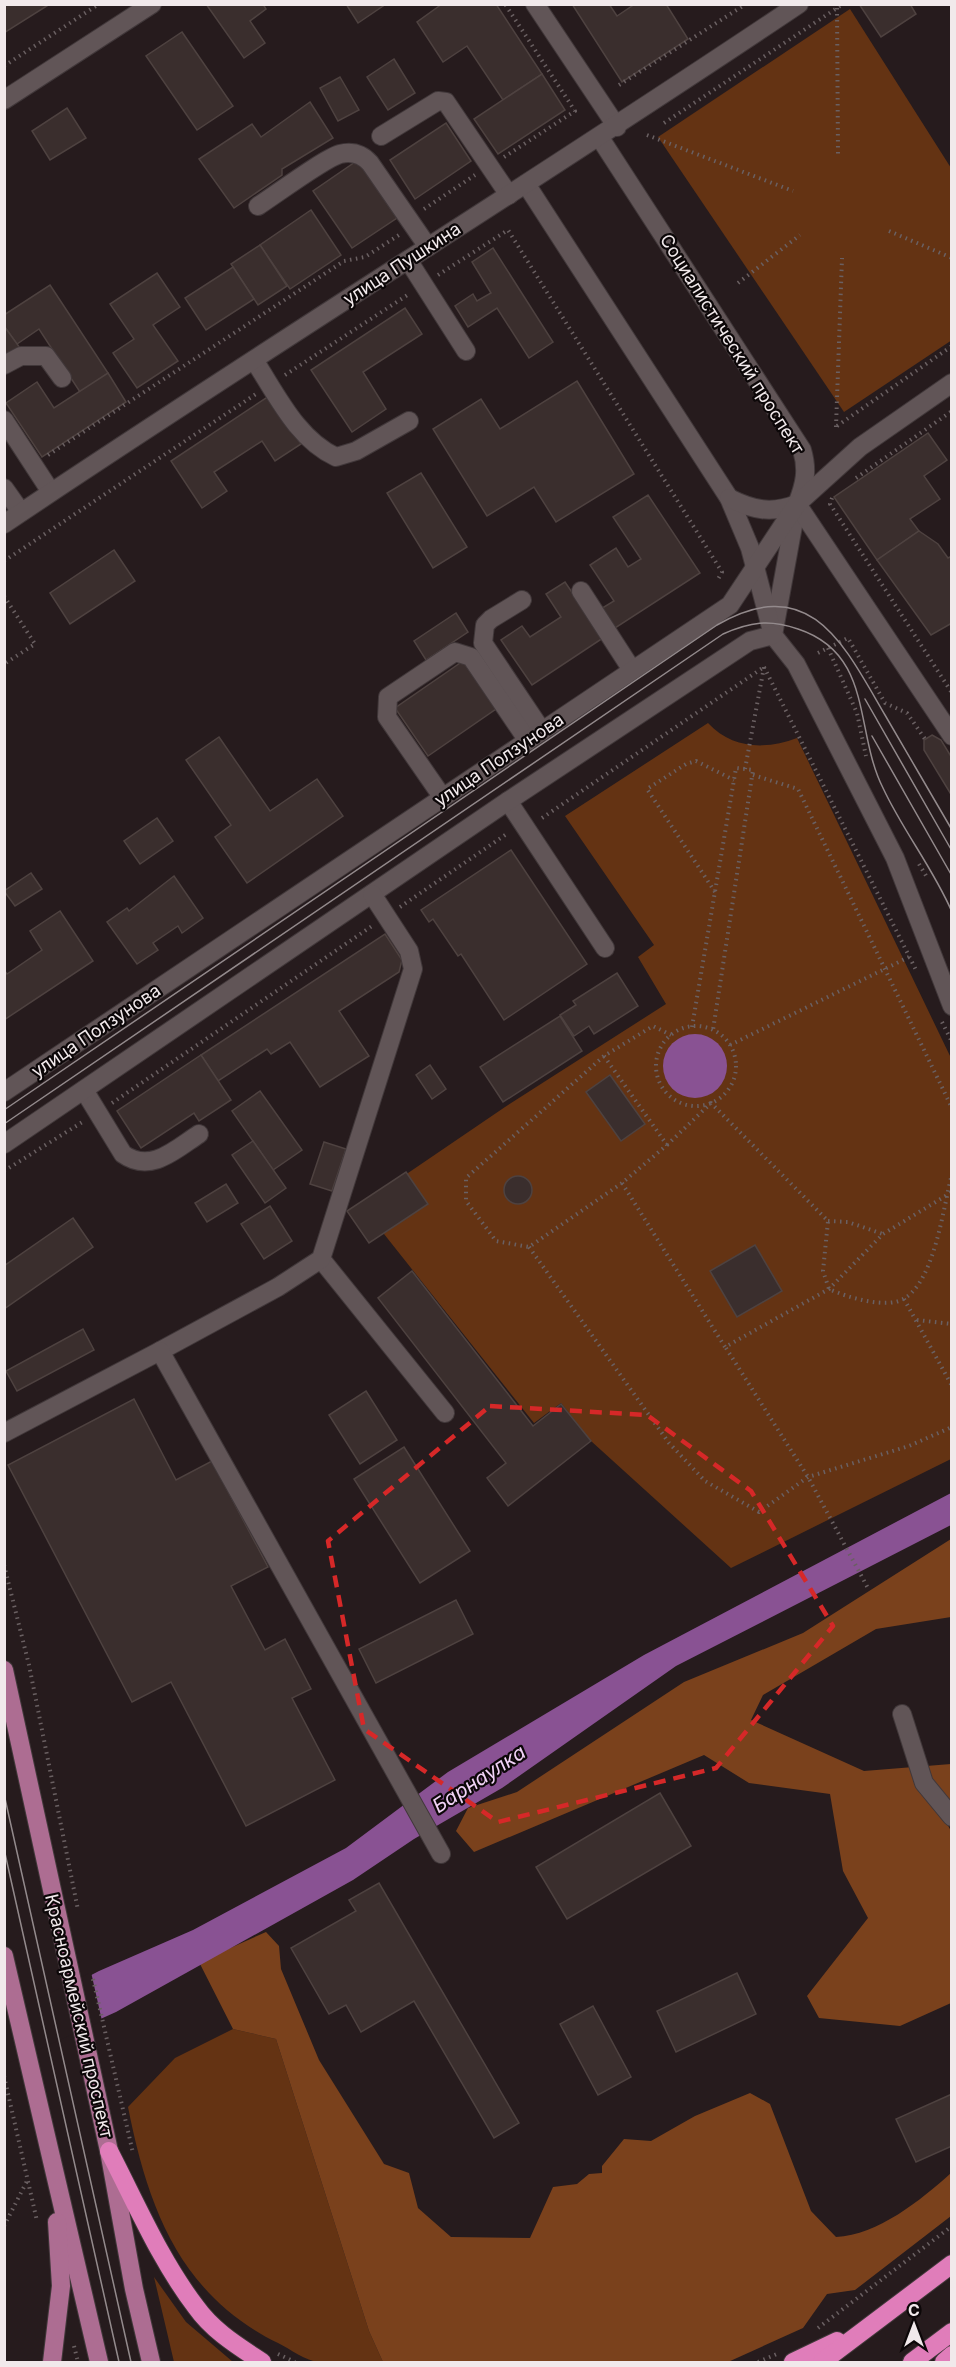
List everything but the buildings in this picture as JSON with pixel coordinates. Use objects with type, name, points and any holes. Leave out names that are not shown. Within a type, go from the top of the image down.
[{"type":"highway","points":[[109,2151],[162,2255],[196,2308],[225,2337],[268,2357]]},
{"type":"highway","points":[[822,2362],[951,2264]]},
{"type":"highway","points":[[789,2356],[868,2326]]},
{"type":"highway","points":[[912,2362],[951,2332]]},
{"type":"highway","points":[[944,2362],[951,2355]]},
{"type":"main road","name":"Красноармейский проспект","points":[[4,1670],[109,2151],[134,2289],[151,2362]]},
{"type":"main road","points":[[4,1956],[54,2179],[99,2362]]},
{"type":"main road","points":[[51,2362],[62,2286],[54,2179]]},
{"type":"street","points":[[4,100],[152,4]]},
{"type":"street","points":[[536,4],[617,127]]},
{"type":"street","name":"улица Пушкина","points":[[4,524],[428,247],[617,127],[799,4]]},
{"type":"street","points":[[381,136],[438,101],[446,102],[509,195]]},
{"type":"street","name":"Социалистический проспект","points":[[600,138],[802,450],[806,470],[805,484],[796,504]]},
{"type":"street","points":[[258,206],[339,154],[356,154],[364,156],[370,163],[428,247]]},
{"type":"street","points":[[526,184],[729,498],[750,548],[773,635],[789,651],[895,858],[946,1013]]},
{"type":"street","points":[[408,260],[466,351]]},
{"type":"street","points":[[4,365],[21,356],[46,356],[62,378]]},
{"type":"street","points":[[254,360],[304,436],[323,451],[336,457],[356,451],[409,421]]},
{"type":"street","name":"улица Ползунова","points":[[4,1092],[730,605],[796,504],[860,447],[951,383]]},
{"type":"street","points":[[4,420],[51,492]]},
{"type":"street","points":[[4,488],[21,513]]},
{"type":"street","points":[[729,498],[750,508],[767,512],[782,510],[796,504]]},
{"type":"street","points":[[773,635],[796,504]]},
{"type":"street","points":[[796,504],[951,736]]},
{"type":"street","points":[[581,591],[633,670]]},
{"type":"street","points":[[522,600],[484,625],[483,643],[535,736]]},
{"type":"street","points":[[4,1144],[508,801],[750,641],[773,635]]},
{"type":"street","points":[[443,798],[387,717],[388,697],[426,671],[455,652],[471,657],[535,736]]},
{"type":"street","points":[[508,801],[605,948]]},
{"type":"street","points":[[4,1433],[160,1352],[278,1287],[321,1259],[412,969],[409,951],[372,894]]},
{"type":"street","points":[[84,1090],[123,1154],[132,1160],[157,1161],[199,1134]]},
{"type":"street","points":[[321,1259],[445,1413]]},
{"type":"street","points":[[160,1352],[441,1854]]},
{"type":"street","points":[[902,1714],[924,1783],[951,1817]]},
{"type":"path","points":[[4,66],[99,4]]},
{"type":"path","points":[[33,465],[344,261],[365,257],[413,226],[418,213],[575,111],[505,4]]},
{"type":"path","points":[[619,85],[746,4]]},
{"type":"path","points":[[664,123],[843,4]]},
{"type":"path","points":[[837,8],[838,154]]},
{"type":"path","points":[[647,135],[793,191]]},
{"type":"path","points":[[508,230],[722,572],[717,581]]},
{"type":"path","points":[[889,231],[951,258]]},
{"type":"path","points":[[738,283],[800,235]]},
{"type":"path","points":[[842,258],[836,427],[951,346]]},
{"type":"path","points":[[849,484],[951,411]]},
{"type":"path","points":[[833,495],[830,504],[951,693]]},
{"type":"path","points":[[4,596],[35,644],[4,664]]},
{"type":"path","points":[[818,653],[848,638],[885,703],[907,713],[925,739]]},
{"type":"path","points":[[828,648],[857,713],[866,759]]},
{"type":"path","points":[[745,769],[764,667],[920,978]]},
{"type":"path","points":[[715,892],[647,789],[686,764],[696,761],[734,780]]},
{"type":"path","points":[[692,1027],[736,768],[753,770],[713,1030]]},
{"type":"path","points":[[753,775],[798,789],[886,968],[951,1108]]},
{"type":"path","points":[[916,859],[928,879]]},
{"type":"path","points":[[730,1045],[909,957]]},
{"type":"path","points":[[946,1013],[951,1042]]},
{"type":"path","points":[[671,1035],[653,1026],[604,1056],[466,1178],[466,1201],[496,1241],[529,1247],[669,1443],[705,1481],[759,1512],[808,1477],[909,1446],[951,1427]]},
{"type":"path","points":[[529,1247],[621,1183],[667,1145],[711,1103],[723,1096],[731,1085],[736,1072],[735,1058],[730,1045],[713,1030],[692,1027],[671,1035],[657,1056],[656,1068],[659,1081],[670,1096],[686,1105],[699,1106],[711,1103]]},
{"type":"path","points":[[604,1056],[667,1145]]},
{"type":"path","points":[[711,1103],[828,1221],[848,1222],[883,1234]]},
{"type":"path","points":[[828,1221],[824,1271],[829,1289],[843,1296],[878,1303],[904,1299],[925,1277],[949,1193],[951,1174]]},
{"type":"path","points":[[621,1183],[808,1477],[869,1590]]},
{"type":"path","points":[[725,1347],[829,1289],[883,1234],[949,1193]]},
{"type":"path","points":[[904,1299],[951,1386]]},
{"type":"path","points":[[916,1320],[951,1324]]},
{"type":"path","points":[[4,1565],[29,1665],[80,1920]]},
{"type":"path","points":[[92,1976],[133,2156]]},
{"type":"path","points":[[4,2076],[17,2134]]},
{"type":"path","points":[[4,2226],[28,2180]]},
{"type":"path","points":[[812,2332],[951,2226]]},
{"type":"path","points":[[758,2362],[789,2356]]},
{"type":"path","points":[[268,2357],[295,2362]]},
{"type":"highlighted area","points":[[490,1406],[647,1415],[751,1491],[833,1626],[716,1768],[498,1822],[364,1729],[328,1541]]},
{"type":"shaded area","points":[[850,9],[951,168],[952,340],[844,412],[658,137]]},
{"type":"shaded area","points":[[708,723],[728,738],[750,745],[773,744],[797,738],[951,1058],[951,1459],[731,1568],[591,1441],[561,1403],[534,1423],[361,1205],[505,1107],[666,1004],[638,957],[654,945],[565,816]]},
{"type":"shaded area","points":[[951,1539],[951,1617],[876,1629],[763,1695],[751,1720],[864,1771],[951,1764],[951,1810],[943,1816],[952,1833],[951,2003],[900,2026],[819,2018],[807,1996],[868,1918],[843,1871],[830,1794],[749,1783],[704,1755],[474,1852],[456,1831],[468,1808],[517,1792],[684,1682],[803,1633]]},
{"type":"shaded area","points":[[266,1932],[279,1946],[281,1969],[319,2060],[384,2164],[409,2173],[418,2208],[451,2237],[530,2238],[553,2187],[577,2184],[589,2174],[602,2173],[602,2166],[624,2139],[651,2141],[695,2116],[750,2093],[770,2104],[811,2211],[836,2237],[852,2235],[883,2223],[913,2205],[951,2173],[951,2216],[855,2290],[827,2294],[803,2328],[728,2362],[383,2362],[369,2331],[276,2039],[233,2029],[199,1962]]},
{"type":"shaded area","points":[[233,2029],[276,2039],[369,2331],[383,2362],[314,2361],[244,2323],[216,2300],[193,2274],[174,2245],[158,2213],[146,2180],[128,2107],[175,2058]]},
{"type":"shaded area","points":[[154,2277],[186,2322],[233,2362],[174,2362]]},
{"type":"water","points":[[695,1034],[713,1040],[721,1048],[727,1066],[721,1084],[713,1092],[695,1098],[677,1092],[669,1084],[663,1066],[669,1048],[677,1040]]},
{"type":"water","name":"Барнаулка","points":[[951,1493],[951,1525],[676,1666],[502,1788],[414,1839],[353,1880],[116,2012],[5,2062],[5,2020],[99,1971],[193,1930],[346,1848],[448,1772],[644,1655]]},
{"type":"pier","points":[[91,1972],[102,2021],[4,2065],[4,2017]]},
{"type":"tram line","points":[[4,1110],[717,625],[750,610],[777,606],[801,611],[821,624],[839,642],[855,664],[952,830]]},
{"type":"tram line","points":[[4,1124],[723,634],[742,627],[760,623],[788,626],[822,641],[839,656],[851,675],[874,766],[883,788],[952,912]]},
{"type":"tram line","points":[[865,699],[952,851]]},
{"type":"tram line","points":[[872,736],[952,876]]},
{"type":"tram line","points":[[4,1794],[131,2362]]},
{"type":"tram line","points":[[4,1849],[119,2362]]}]
